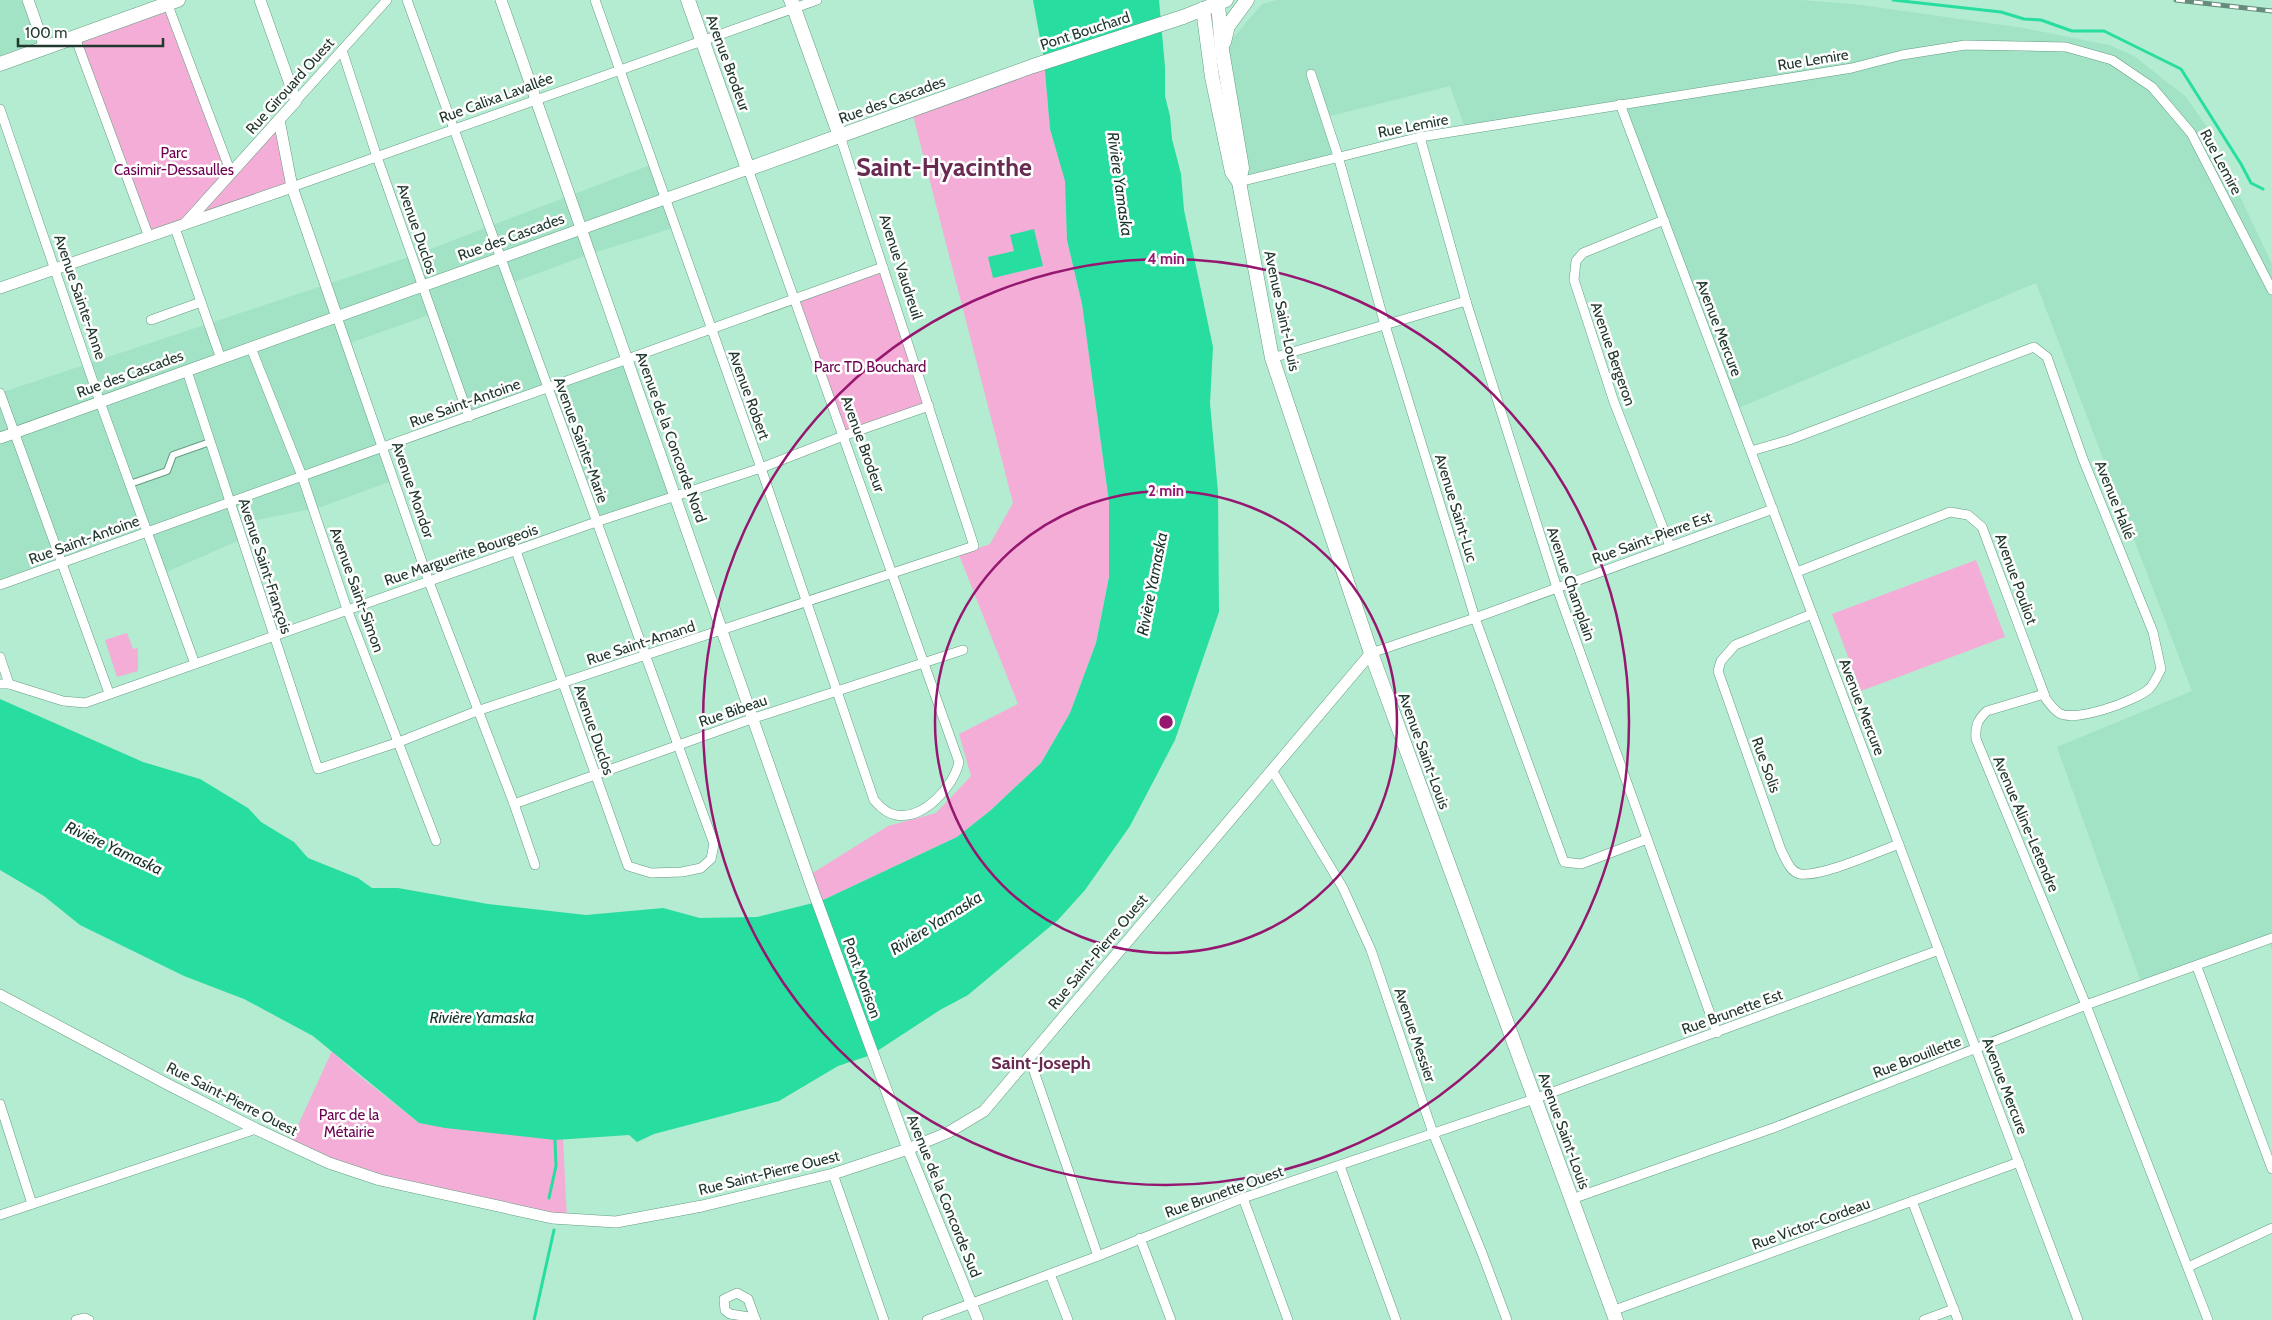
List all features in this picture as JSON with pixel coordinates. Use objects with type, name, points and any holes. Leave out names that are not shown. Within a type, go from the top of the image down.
[{"type":"main road","name":"Avenue Brodeur","points":[[688,0],[748,169]]},
{"type":"main road","points":[[1222,50],[1228,26],[1248,0]]},
{"type":"main road","points":[[0,64],[170,1]]},
{"type":"main road","name":"Avenue Saint-Louis","points":[[1222,2],[1222,50],[1242,168],[1239,182],[1272,358],[1371,653],[1614,1315]]},
{"type":"main road","name":"Pont Bouchard","points":[[1033,66],[1176,19],[1203,5],[1222,2]]},
{"type":"main road","name":"Avenue Vaudreuil","points":[[792,4],[840,136]]},
{"type":"main road","name":"Avenue Saint-Louis","points":[[1203,5],[1212,77],[1232,172],[1239,182]]},
{"type":"main road","name":"Rue des Cascades","points":[[748,169],[1033,66]]},
{"type":"street","points":[[28,0],[45,48]]},
{"type":"street","points":[[260,0],[296,101]]},
{"type":"street","name":"Rue Girouard Ouest","points":[[0,288],[179,227],[231,173],[387,0]]},
{"type":"street","name":"Avenue Sainte-Marie","points":[[407,0],[499,259],[714,844],[711,859],[701,868],[682,872]]},
{"type":"street","name":"Avenue de la Concorde Nord","points":[[501,0],[534,100],[676,496],[812,885]]},
{"type":"street","name":"Avenue Robert","points":[[595,0],[760,468],[874,800]]},
{"type":"street","name":"Rue Calixa Lavallée","points":[[179,227],[702,41],[792,4],[817,0]]},
{"type":"street","points":[[170,1],[231,173]]},
{"type":"street","points":[[75,37],[149,237]]},
{"type":"street","name":"Rue Lemire","points":[[1239,182],[1420,137],[1852,68],[1902,55],[1965,45],[2066,47],[2112,60],[2152,87],[2195,141],[2272,290]]},
{"type":"street","name":"Avenue Duclos","points":[[342,50],[377,157],[469,416]]},
{"type":"street","name":"Avenue Saint-Luc","points":[[1311,74],[1338,156],[1386,325],[1475,618],[1564,862],[1581,864],[1647,839]]},
{"type":"street","name":"Avenue Mercure","points":[[1620,104],[2078,1320]]},
{"type":"street","name":"Avenue Sainte-Anne","points":[[0,109],[100,402],[194,664]]},
{"type":"street","name":"Avenue Mondor","points":[[278,120],[292,187],[429,582],[514,804],[535,865]]},
{"type":"street","name":"Avenue Vaudreuil","points":[[840,136],[974,546]]},
{"type":"street","name":"Avenue Champlain","points":[[1420,137],[1466,301],[1557,588],[1717,1033]]},
{"type":"street","name":"Rue des Cascades","points":[[0,438],[748,169]]},
{"type":"street","name":"Avenue Brodeur","points":[[748,169],[959,762],[956,775],[947,790],[927,806],[907,815],[896,815],[884,810],[874,800]]},
{"type":"street","name":"Avenue Bergeron","points":[[1664,220],[1584,253],[1576,261],[1574,280],[1614,402],[1670,546]]},
{"type":"street","points":[[179,227],[201,302],[221,359]]},
{"type":"street","name":"Rue Saint-Antoine","points":[[0,585],[884,267]]},
{"type":"street","points":[[1272,358],[1466,301]]},
{"type":"street","points":[[151,320],[201,302]]},
{"type":"street","name":"Avenue Hallé","points":[[1751,451],[1789,440],[2034,347],[2047,357],[2083,459],[2153,632],[2161,669],[2150,688],[2130,699],[2092,713],[2068,716],[2058,713]]},
{"type":"street","name":"Avenue Saint-Simon","points":[[252,348],[302,476],[347,609],[436,841]]},
{"type":"street","name":"Avenue Saint-François","points":[[187,371],[318,770]]},
{"type":"street","points":[[0,393],[109,693]]},
{"type":"street","name":"Rue Marguerite Bourgeois","points":[[5,684],[63,701],[85,702],[596,522],[760,468],[929,406]]},
{"type":"street","points":[[130,484],[167,471],[174,456],[210,442]]},
{"type":"street","name":"Rue Saint-Pierre Est","points":[[1371,653],[1475,618],[1773,509]]},
{"type":"street","name":"Avenue Pouliot","points":[[1796,572],[1950,512],[1968,515],[1982,527],[2046,699],[2058,713]]},
{"type":"street","name":"Rue Saint-Amand","points":[[318,770],[399,742],[477,711],[974,546]]},
{"type":"street","name":"Avenue Duclos","points":[[516,551],[628,866],[651,873],[682,872]]},
{"type":"street","name":"Rue Solis","points":[[1812,614],[1735,645],[1721,661],[1718,671],[1781,850],[1791,870],[1800,874],[1824,871],[1899,844]]},
{"type":"street","name":"Rue Bibeau","points":[[514,804],[754,718],[963,650]]},
{"type":"street","name":"Rue Saint-Pierre Ouest","points":[[0,994],[256,1130],[329,1163],[380,1180],[552,1218],[616,1222],[702,1206],[833,1174],[908,1149],[949,1132],[984,1111],[1371,653]]},
{"type":"street","points":[[0,657],[5,684]]},
{"type":"street","name":"Avenue Aline-Letendre","points":[[2044,694],[1987,711],[1975,727],[1976,739],[2086,1005],[2208,1320]]},
{"type":"street","name":"Avenue Messier","points":[[1272,770],[1343,888],[1372,950],[1433,1134],[1482,1253],[1507,1320]]},
{"type":"street","name":"Pont Morison","points":[[812,885],[884,1082]]},
{"type":"street","name":"Rue Brouillette","points":[[1572,1199],[1776,1127],[2086,1005],[2197,967],[2272,938]]},
{"type":"street","name":"Rue Brunette Est","points":[[1534,1099],[1938,950]]},
{"type":"street","points":[[2197,967],[2272,1169]]},
{"type":"street","points":[[1028,1058],[1098,1256]]},
{"type":"street","name":"Avenue de la Concorde Sud","points":[[884,1082],[908,1149],[978,1320]]},
{"type":"street","name":"Rue Brunette Ouest","points":[[927,1320],[1098,1256],[1243,1198],[1534,1099]]},
{"type":"street","points":[[0,1104],[32,1204]]},
{"type":"street","points":[[0,1215],[256,1130]]},
{"type":"street","name":"Rue Victor-Cordeau","points":[[1614,1315],[2019,1162]]},
{"type":"street","points":[[1340,1166],[1396,1320]]},
{"type":"street","points":[[833,1174],[884,1320]]},
{"type":"street","points":[[1243,1198],[1288,1320]]},
{"type":"street","points":[[1912,1201],[1958,1320]]},
{"type":"street","points":[[2188,1267],[2272,1228]]},
{"type":"street","points":[[1140,1238],[1171,1320]]},
{"type":"street","points":[[1050,1274],[1068,1320]]},
{"type":"street","points":[[1924,1320],[1954,1309]]},
{"type":"street","points":[[76,1320],[85,1318],[89,1320]]},
{"type":"shaded area","points":[[0,0],[28,0],[45,48],[0,63]]},
{"type":"shaded area","points":[[1277,0],[1801,0],[1861,5],[2023,28],[2109,45],[2134,56],[2186,97],[2207,127],[2272,264],[2272,950],[2268,940],[2141,982],[2057,747],[2192,691],[2036,283],[1738,408],[1624,107],[1466,131],[1450,86],[1326,117],[1338,156],[1247,180],[1228,44],[1262,4]]},
{"type":"shaded area","points":[[653,164],[673,228],[590,254],[509,284],[547,388],[627,359],[677,496],[596,522],[547,389],[469,417],[432,314],[347,344],[394,480],[321,507],[237,524],[242,539],[162,574],[147,533],[0,585],[0,393],[412,256]]},
{"type":"green space","name":"Parc Casimir-Dessaulles","points":[[167,4],[231,173],[184,225],[149,237],[75,37]]},
{"type":"green space","points":[[1044,60],[1050,129],[1066,181],[1067,240],[1082,304],[1109,502],[1109,577],[1096,643],[1070,713],[1041,763],[991,810],[957,837],[821,901],[811,874],[888,826],[936,813],[971,776],[959,734],[1018,704],[959,555],[990,544],[1013,503],[911,108]]},
{"type":"green space","points":[[276,130],[286,183],[199,216]]},
{"type":"green space","name":"Parc TD Bouchard","points":[[883,264],[934,407],[846,437],[796,295]]},
{"type":"green space","points":[[1976,560],[2005,637],[1861,691],[1832,614]]},
{"type":"green space","points":[[127,633],[133,649],[138,648],[138,671],[117,677],[105,640]]},
{"type":"green space","name":"Parc de la Métairie","points":[[332,1051],[352,1070],[419,1123],[563,1138],[567,1219],[431,1192],[289,1145]]},
{"type":"water","name":"Rivière Yamaska","points":[[1033,0],[1159,0],[1165,67],[1165,96],[1170,116],[1172,139],[1181,174],[1184,210],[1213,347],[1210,403],[1218,492],[1219,612],[1175,740],[1130,826],[1085,890],[1058,920],[968,995],[940,1010],[871,1055],[838,1066],[779,1101],[654,1134],[637,1142],[629,1135],[555,1140],[445,1128],[419,1123],[313,1036],[244,999],[184,976],[80,925],[44,896],[0,870],[0,699],[143,762],[200,779],[248,808],[261,822],[294,842],[308,858],[358,878],[372,888],[398,888],[488,904],[586,915],[663,908],[700,918],[757,917],[821,901],[957,837],[991,810],[1041,763],[1070,713],[1096,643],[1109,577],[1109,502],[1082,304],[1067,240],[1065,181],[1050,129],[1044,60]]},
{"type":"water","points":[[1034,229],[1043,266],[993,278],[988,257],[1014,251],[1010,235]]},
{"type":"waterway","points":[[1893,0],[2001,12],[2024,19],[2041,20],[2072,31],[2104,31],[2181,69],[2251,183],[2263,189]]},
{"type":"waterway","points":[[549,1198],[556,1166],[555,1140]]},
{"type":"waterway","points":[[534,1320],[554,1230]]},
{"type":"railway","points":[[2176,0],[2272,11]]},
{"type":"district","name":"Saint-Hyacinthe","points":[[944,167]]},
{"type":"district","name":"Saint-Joseph","points":[[1041,1063]]}]
